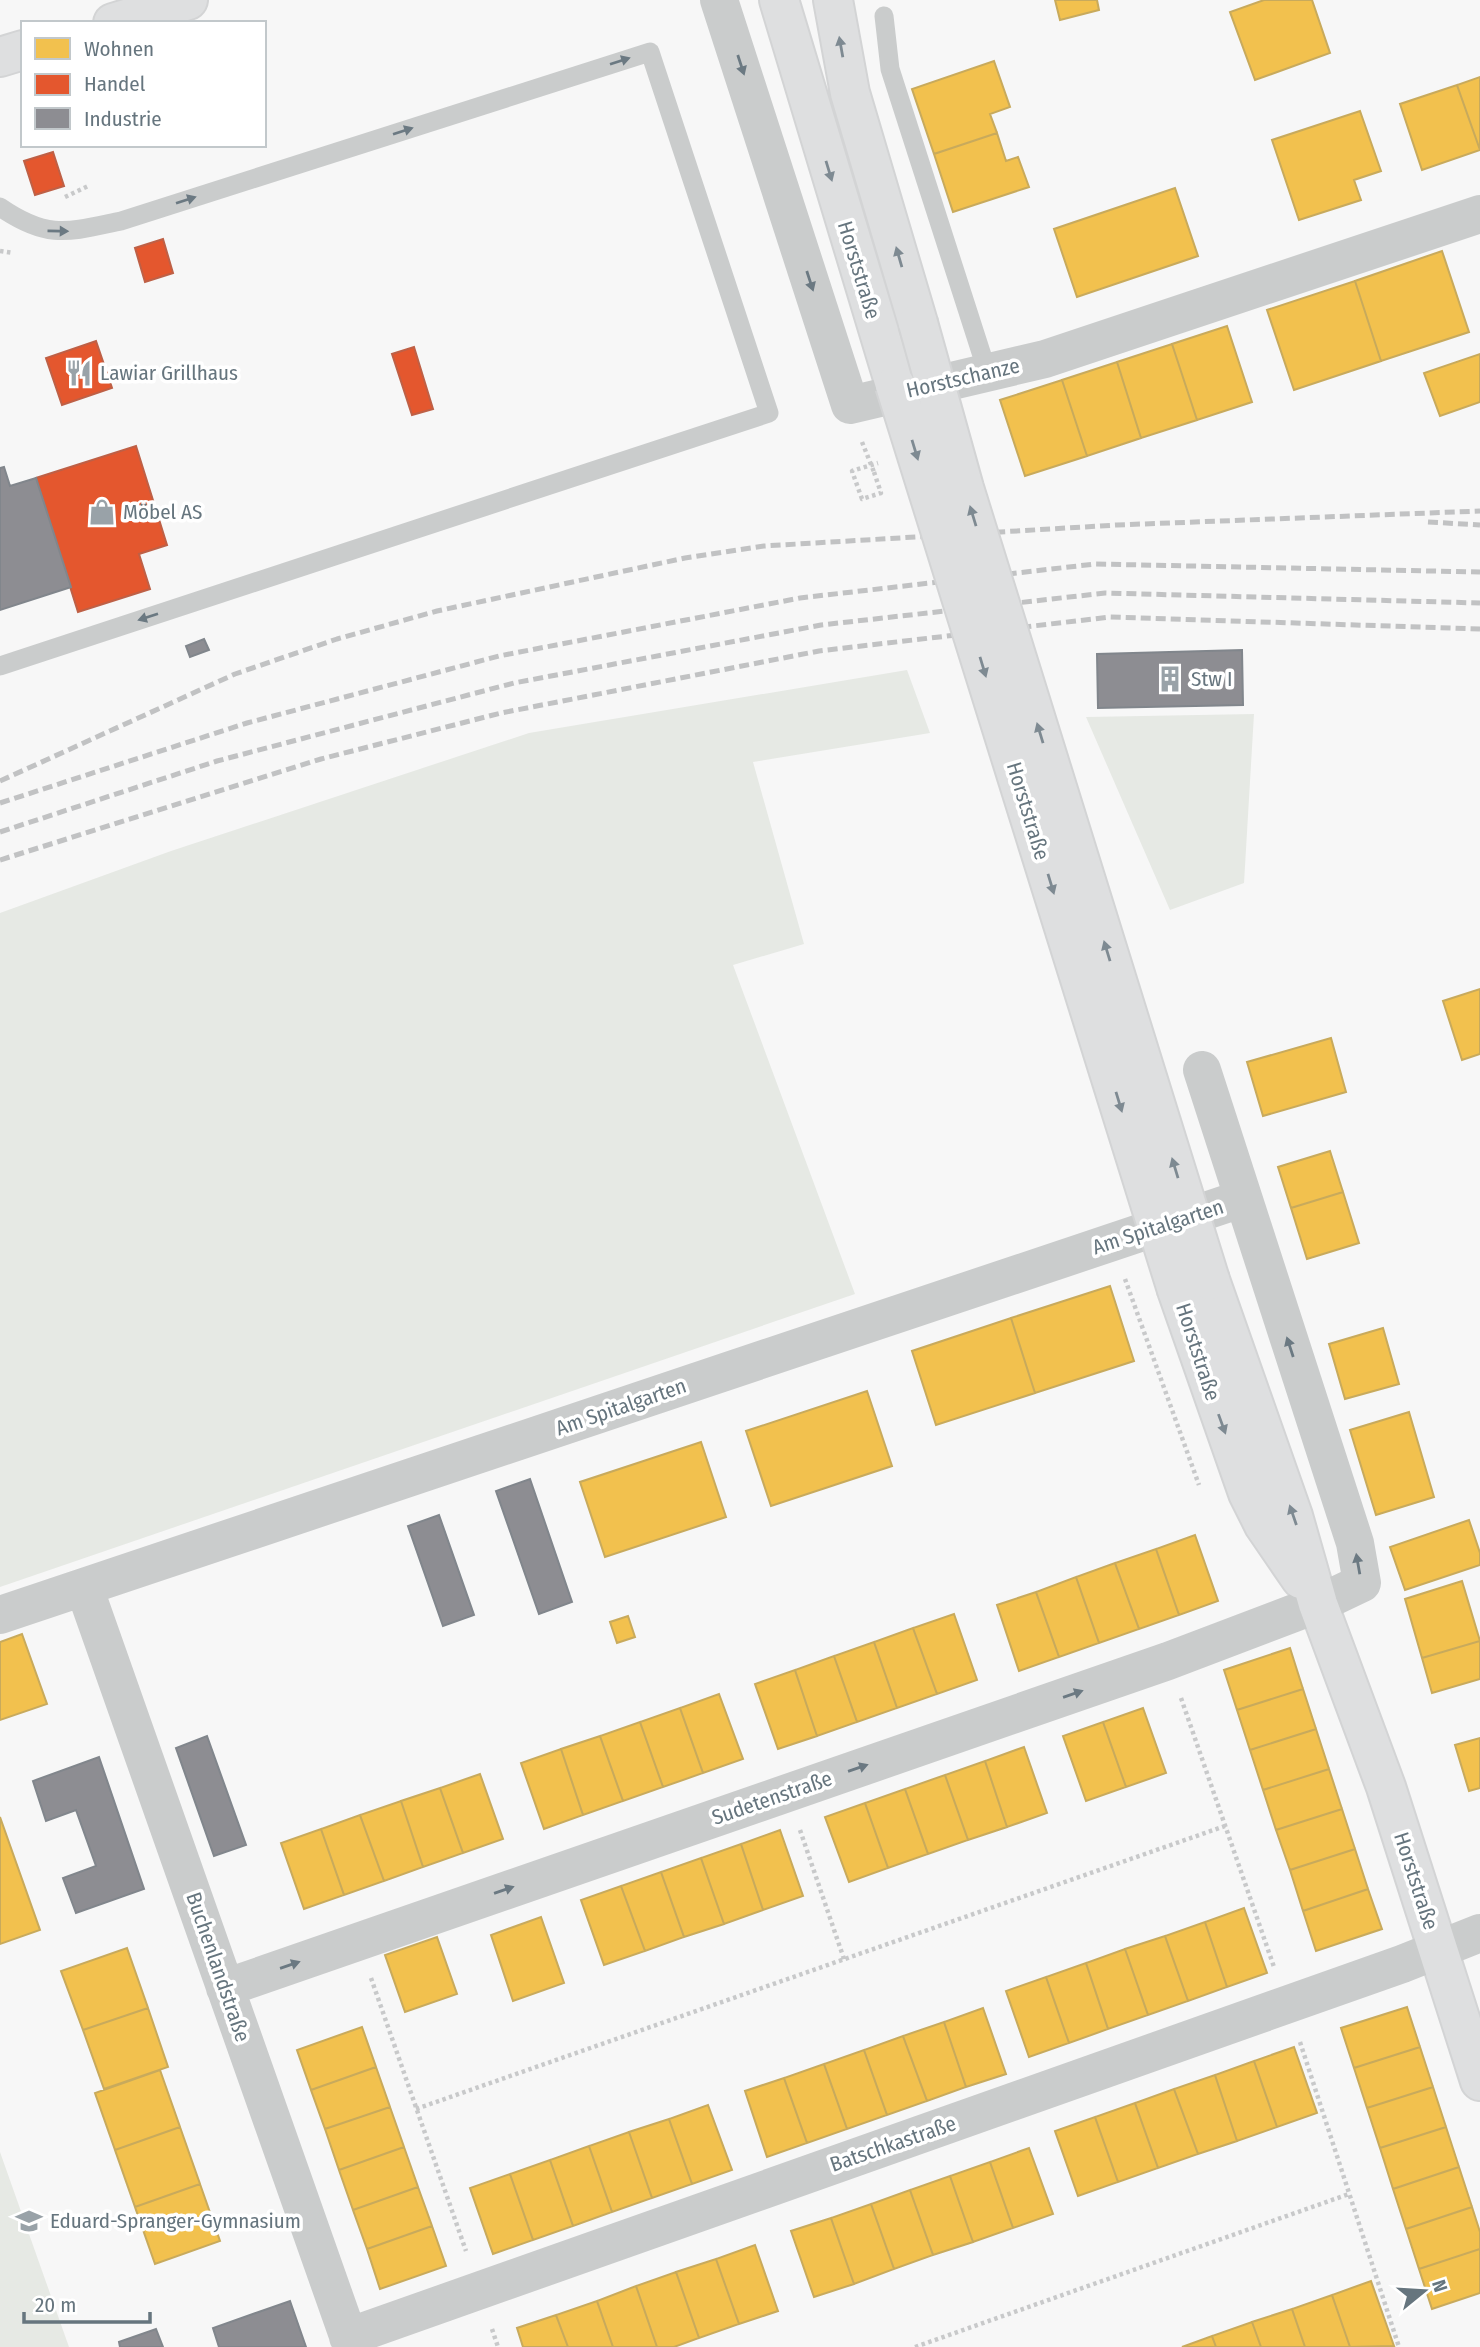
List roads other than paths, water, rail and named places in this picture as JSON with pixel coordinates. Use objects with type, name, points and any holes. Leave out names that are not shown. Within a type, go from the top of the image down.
[{"type":"street","points":[[120,21],[188,0]]},
{"type":"street","name":"Horstschanze","points":[[719,0],[850,405],[1045,359],[1480,214]]},
{"type":"street","name":"Horststraße","points":[[779,0],[915,450],[1194,1285]]},
{"type":"street","name":"Horststraße","points":[[834,0],[850,93],[1194,1285],[1248,1493],[1264,1525],[1318,1604],[1386,1787],[1480,2081]]},
{"type":"street","points":[[0,57],[21,51]]},
{"type":"street","points":[[1202,1070],[1241,1199],[1355,1543],[1362,1583],[1318,1604]]},
{"type":"street","name":"Am Spitalgarten","points":[[0,1615],[1241,1199]]},
{"type":"street","name":"Buchenlandstraße","points":[[84,1587],[350,2342]]},
{"type":"street","name":"Sudetenstraße","points":[[225,1988],[1168,1661],[1318,1604]]},
{"type":"street","name":"Batschkastraße","points":[[350,2342],[480,2290],[1480,1933]]},
{"type":"lane","points":[[884,16],[890,69],[987,371]]},
{"type":"lane","points":[[0,207],[42,230],[73,231],[121,221],[650,52],[769,413],[0,666]]},
{"type":"railway","points":[[0,781],[235,674],[337,639],[437,611],[685,558],[764,546],[1117,525],[1480,511]]},
{"type":"railway","points":[[1428,522],[1480,525]]},
{"type":"railway","points":[[0,803],[247,723],[499,656],[800,598],[1095,564],[1480,572]]},
{"type":"railway","points":[[0,832],[217,761],[514,683],[821,625],[1105,593],[1480,603]]},
{"type":"railway","points":[[0,860],[321,759],[501,713],[819,651],[1110,617],[1480,629]]},
{"type":"place","name":"Lawiar Grillhaus","points":[[79,373]]},
{"type":"place","name":"Möbel AS","points":[[102,512]]},
{"type":"place","name":"Stw I","points":[[1170,679]]},
{"type":"place","name":"Eduard-Spranger-Gymnasium","points":[[29,2221]]}]
